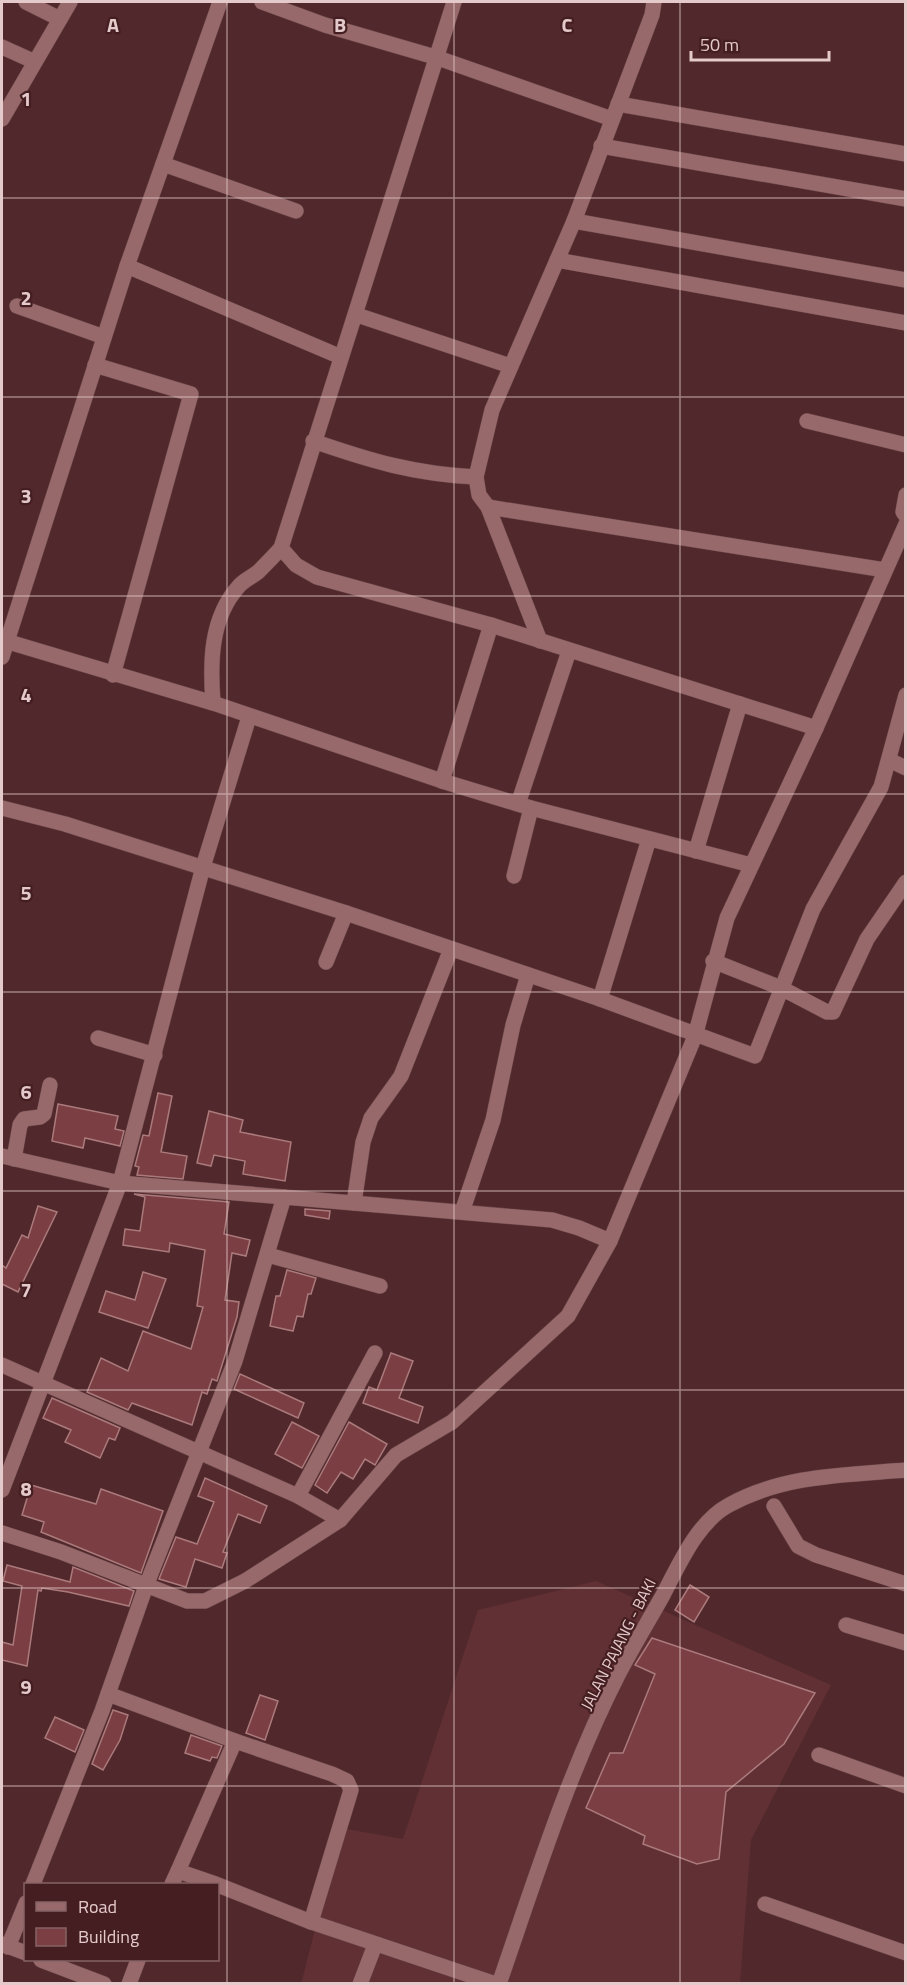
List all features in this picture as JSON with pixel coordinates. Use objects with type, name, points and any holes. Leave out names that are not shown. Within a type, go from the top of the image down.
[{"type":"street","points":[[26,2],[60,19]]},
{"type":"street","points":[[2,119],[33,61],[70,2]]},
{"type":"street","points":[[2,657],[4,641],[127,266],[220,2]]},
{"type":"street","points":[[262,2],[326,25],[435,57],[612,119]]},
{"type":"street","points":[[213,702],[210,653],[226,607],[239,586],[281,548],[313,441],[357,315],[435,57],[454,2]]},
{"type":"street","points":[[540,641],[488,507],[479,495],[476,477],[492,410],[574,221],[652,15],[654,2]]},
{"type":"street","points":[[2,47],[33,61]]},
{"type":"street","points":[[618,104],[906,154]]},
{"type":"street","points":[[602,146],[906,199]]},
{"type":"street","points":[[163,164],[296,211]]},
{"type":"street","points":[[574,221],[906,280]]},
{"type":"street","points":[[557,260],[906,323]]},
{"type":"street","points":[[127,266],[341,357]]},
{"type":"street","points":[[17,306],[104,337]]},
{"type":"street","points":[[357,315],[510,366]]},
{"type":"street","points":[[95,365],[191,394],[113,675]]},
{"type":"street","points":[[807,421],[906,445]]},
{"type":"street","points":[[313,441],[382,465],[431,475],[476,477]]},
{"type":"street","points":[[906,495],[903,512],[906,516]]},
{"type":"street","points":[[488,507],[885,570]]},
{"type":"street","points":[[2,1533],[61,1552],[187,1601],[205,1601],[245,1581],[340,1520],[396,1455],[452,1422],[568,1316],[609,1241],[695,1036],[713,961],[727,918],[816,728],[906,524]]},
{"type":"street","points":[[281,548],[296,565],[317,577],[491,625],[816,728]]},
{"type":"street","points":[[442,781],[491,625]]},
{"type":"street","points":[[4,641],[113,675],[213,702],[249,717],[525,806],[751,865]]},
{"type":"street","points":[[514,876],[525,806],[569,651]]},
{"type":"street","points":[[2,808],[65,824],[346,913],[600,999],[695,1036],[755,1056],[813,909],[837,862],[881,787],[906,695]]},
{"type":"street","points":[[696,851],[740,704]]},
{"type":"street","points":[[2,1490],[120,1183],[203,867],[249,717]]},
{"type":"street","points":[[889,760],[906,768]]},
{"type":"street","points":[[600,999],[649,839]]},
{"type":"street","points":[[713,961],[781,988],[827,1012],[832,1011],[867,939],[906,882]]},
{"type":"street","points":[[326,962],[346,913]]},
{"type":"street","points":[[354,1203],[363,1142],[371,1118],[401,1076],[451,949]]},
{"type":"street","points":[[462,1212],[494,1120],[513,1025],[528,975]]},
{"type":"street","points":[[98,1038],[155,1055]]},
{"type":"street","points":[[50,1084],[44,1114],[40,1117],[24,1119],[8,1158],[120,1183],[552,1220],[579,1228],[609,1241]]},
{"type":"street","points":[[33,1883],[235,1360],[284,1197]]},
{"type":"street","points":[[268,1255],[380,1286]]},
{"type":"street","points":[[298,1496],[375,1353]]},
{"type":"street","points":[[2,1365],[298,1496],[340,1520]]},
{"type":"street","name":"JALAN PAJANG - BAKI","points":[[219,1886],[311,1923],[497,1983],[542,1858],[618,1676],[701,1531],[728,1505],[760,1491],[801,1479],[906,1470]]},
{"type":"street","points":[[774,1506],[798,1546],[816,1555],[906,1584]]},
{"type":"street","points":[[846,1625],[906,1643]]},
{"type":"street","points":[[108,1694],[347,1781],[351,1790],[311,1923]]},
{"type":"street","points":[[175,1878],[235,1741]]},
{"type":"street","points":[[819,1755],[906,1786]]},
{"type":"street","name":"JALAN PAJANG - BAKI","points":[[175,1878],[205,1883]]},
{"type":"street","points":[[765,1904],[906,1953]]},
{"type":"street","points":[[24,1907],[5,1946],[24,1952]]},
{"type":"street","points":[[360,1983],[375,1945]]},
{"type":"street","points":[[46,1961],[104,1983]]},
{"type":"street","points":[[129,1983],[137,1961]]},
{"type":"shaded area","points":[[596,1581],[831,1685],[751,1840],[740,1983],[301,1984],[341,1828],[403,1839],[478,1610]]},
{"type":"building","points":[[158,1093],[172,1096],[161,1152],[187,1156],[183,1179],[137,1175],[139,1167],[135,1166],[143,1135],[149,1136]]},
{"type":"building","points":[[58,1104],[118,1116],[115,1129],[124,1131],[120,1146],[85,1138],[83,1148],[52,1141]]},
{"type":"building","points":[[209,1111],[243,1120],[240,1132],[291,1142],[285,1181],[243,1174],[245,1161],[214,1155],[211,1166],[197,1163]]},
{"type":"building","points":[[134,1194],[229,1202],[224,1234],[250,1240],[246,1256],[232,1253],[225,1300],[239,1302],[237,1317],[217,1381],[212,1379],[207,1394],[202,1392],[192,1425],[132,1403],[128,1410],[87,1392],[101,1358],[128,1371],[143,1331],[191,1349],[203,1307],[197,1306],[205,1250],[170,1243],[169,1252],[123,1245],[125,1229],[140,1231],[145,1197]]},
{"type":"building","points":[[38,1206],[57,1212],[18,1292],[2,1284],[2,1265],[6,1268],[22,1235],[28,1238]]},
{"type":"building","points":[[305,1209],[330,1211],[329,1219],[305,1215]]},
{"type":"building","points":[[287,1270],[316,1278],[311,1294],[308,1294],[303,1317],[297,1316],[293,1331],[270,1326],[276,1296],[280,1296]]},
{"type":"building","points":[[143,1272],[166,1279],[148,1328],[99,1312],[106,1291],[135,1300]]},
{"type":"building","points":[[391,1353],[413,1361],[399,1398],[423,1407],[418,1423],[363,1403],[369,1387],[377,1390]]},
{"type":"building","points":[[240,1374],[304,1403],[298,1418],[234,1389]]},
{"type":"building","points":[[52,1398],[120,1428],[115,1440],[109,1438],[100,1458],[65,1442],[71,1430],[43,1418]]},
{"type":"building","points":[[292,1422],[319,1436],[302,1468],[275,1454]]},
{"type":"building","points":[[349,1422],[387,1444],[375,1465],[365,1459],[353,1479],[341,1472],[327,1493],[315,1485]]},
{"type":"building","points":[[205,1478],[267,1506],[260,1523],[238,1514],[223,1552],[227,1553],[222,1568],[195,1559],[186,1587],[159,1579],[176,1537],[197,1544],[214,1502],[198,1496]]},
{"type":"building","points":[[31,1485],[96,1504],[101,1489],[163,1511],[141,1573],[41,1532],[44,1522],[22,1515]]},
{"type":"building","points":[[7,1565],[70,1582],[73,1567],[134,1591],[129,1606],[68,1592],[42,1588],[41,1591],[38,1590],[27,1666],[2,1660],[2,1642],[13,1645],[22,1586],[3,1581]]},
{"type":"building","points":[[690,1585],[709,1597],[694,1622],[675,1610]]},
{"type":"building","points":[[652,1638],[815,1693],[784,1744],[726,1792],[719,1859],[697,1864],[643,1844],[645,1836],[586,1808],[610,1753],[623,1753],[655,1674],[635,1665]]},
{"type":"building","points":[[260,1695],[278,1701],[265,1740],[246,1733]]},
{"type":"building","points":[[113,1710],[128,1715],[120,1740],[103,1770],[92,1764]]},
{"type":"building","points":[[55,1717],[84,1730],[75,1752],[45,1738]]},
{"type":"building","points":[[191,1735],[222,1746],[217,1758],[212,1757],[210,1761],[185,1753]]}]
